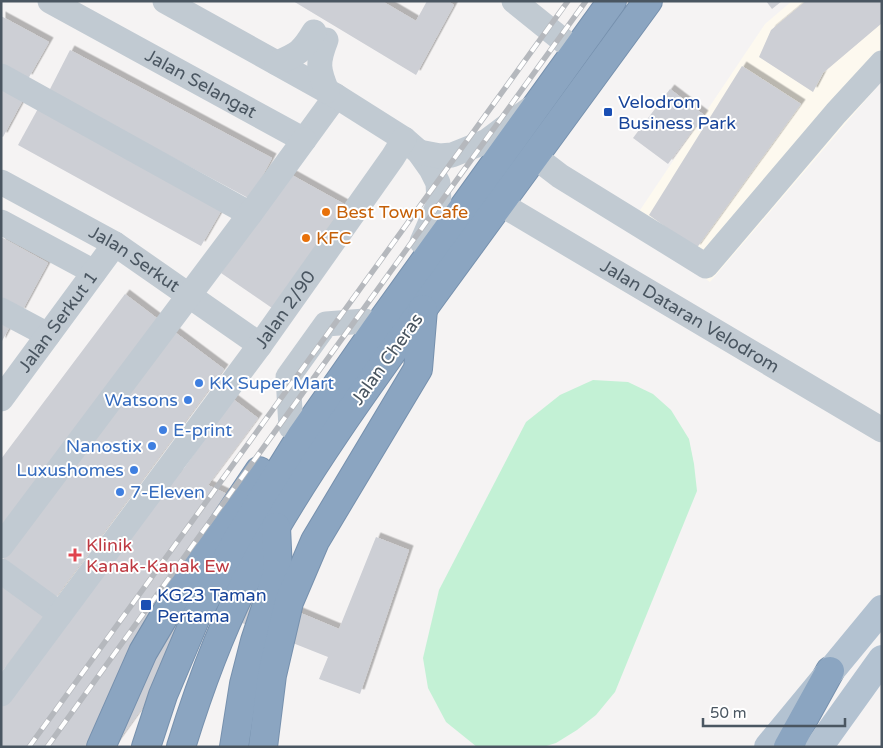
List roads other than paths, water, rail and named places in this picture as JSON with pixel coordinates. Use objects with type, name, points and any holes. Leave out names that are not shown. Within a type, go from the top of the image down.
[{"type":"highway","name":"Jalan Cheras","points":[[146,747],[162,695],[196,617],[238,538],[302,435],[612,1]]},
{"type":"highway","name":"Jalan Cheras","points":[[181,747],[195,702],[223,628],[257,559],[304,479],[349,412],[499,203],[648,1]]},
{"type":"highway","points":[[101,746],[143,652],[182,586],[249,484],[422,242],[462,210]]},
{"type":"highway","points":[[263,747],[272,675],[289,602],[315,541],[418,369],[423,309]]},
{"type":"highway","points":[[234,747],[244,684],[255,641],[278,571],[276,527]]},
{"type":"highway","points":[[788,747],[830,672]]},
{"type":"main road","points":[[768,747],[882,609]]},
{"type":"main road","points":[[819,747],[882,659]]},
{"type":"street","name":"Jalan Selangat","points":[[50,1],[304,140]]},
{"type":"street","points":[[165,1],[331,94],[411,146],[440,156],[452,155],[487,141],[542,99]]},
{"type":"street","points":[[514,1],[576,51]]},
{"type":"street","points":[[277,64],[292,57],[320,36],[320,74],[331,94]]},
{"type":"street","points":[[534,156],[560,176],[706,266],[836,113],[882,63]]},
{"type":"street","points":[[1,76],[250,214]]},
{"type":"street","points":[[1,546],[250,214],[304,140],[331,94]]},
{"type":"street","points":[[411,146],[431,169],[438,183],[439,203],[422,242]]},
{"type":"street","name":"Jalan 2/90","points":[[1,694],[260,345],[393,157],[411,146]]},
{"type":"street","name":"Jalan Serkut","points":[[1,182],[115,244],[260,345]]},
{"type":"street","name":"Jalan Dataran Velodrom","points":[[499,203],[882,430]]},
{"type":"street","name":"Jalan Serkut","points":[[1,222],[94,272]]},
{"type":"street","name":"Jalan Serkut 1","points":[[1,399],[115,244]]},
{"type":"street","points":[[1,310],[48,335]]},
{"type":"street","points":[[1,572],[60,614]]},
{"type":"railway","points":[[29,747],[568,1]]},
{"type":"railway","points":[[47,747],[586,1]]},
{"type":"place","name":"Velodrom Business Park","points":[[608,112]]},
{"type":"place","name":"Best Town Cafe","points":[[326,212]]},
{"type":"place","name":"KFC","points":[[306,238]]},
{"type":"place","name":"KK Super Mart","points":[[199,383]]},
{"type":"place","name":"Watsons","points":[[188,400]]},
{"type":"place","name":"E-print","points":[[163,430]]},
{"type":"place","name":"Nanostix","points":[[152,446]]},
{"type":"place","name":"Luxushomes","points":[[134,470]]},
{"type":"place","name":"7-Eleven","points":[[120,492]]},
{"type":"place","name":"Klinik Kanak-Kanak Ew","points":[[75,555]]},
{"type":"place","name":"KG23 Taman Pertama","points":[[146,605]]}]
